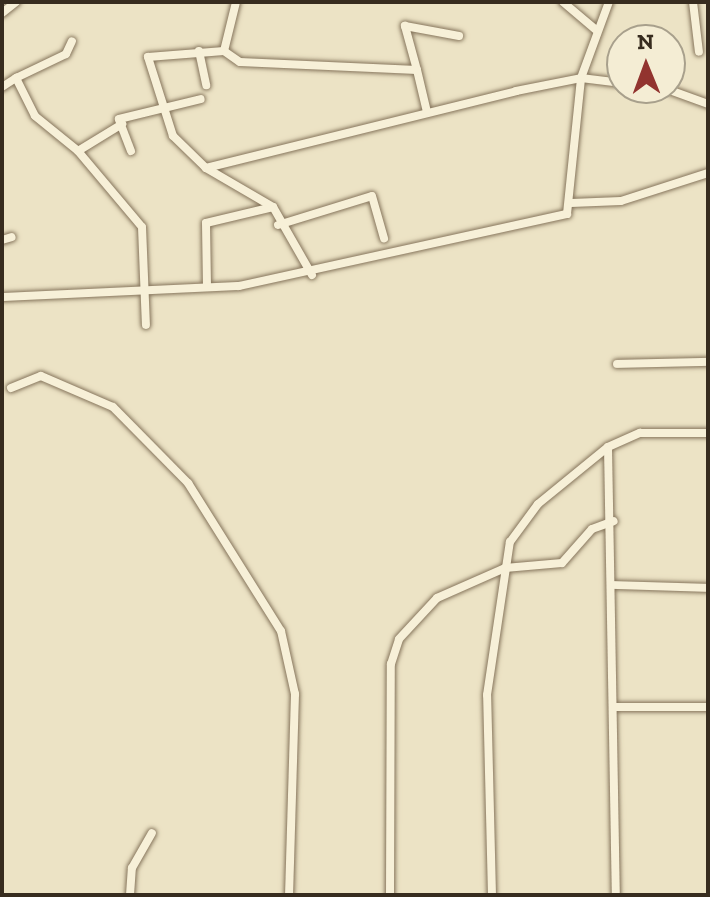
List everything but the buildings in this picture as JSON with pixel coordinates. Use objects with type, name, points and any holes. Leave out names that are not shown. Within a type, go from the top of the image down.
[{"type":"street","points":[[2,13],[16,2]]},
{"type":"street","points":[[224,51],[236,2]]},
{"type":"street","points":[[563,2],[595,29]]},
{"type":"street","points":[[2,297],[207,287],[312,275],[425,242],[567,214],[571,203],[581,78],[595,29],[609,2]]},
{"type":"street","points":[[693,2],[699,52]]},
{"type":"street","points":[[427,112],[405,26],[459,36]]},
{"type":"street","points":[[2,87],[66,54],[72,41]]},
{"type":"street","points":[[199,51],[206,85]]},
{"type":"street","points":[[312,275],[278,225],[273,207],[206,168],[173,136],[148,57],[224,51],[240,62],[417,70]]},
{"type":"street","points":[[16,78],[35,116],[78,151],[142,227],[149,288],[146,325]]},
{"type":"street","points":[[206,168],[427,112],[581,78],[606,81]]},
{"type":"street","points":[[686,96],[708,104]]},
{"type":"street","points":[[131,151],[119,119],[162,104],[201,99]]},
{"type":"street","points":[[78,151],[122,124]]},
{"type":"street","points":[[571,203],[621,201],[708,173]]},
{"type":"street","points":[[278,225],[372,196],[384,238]]},
{"type":"street","points":[[207,287],[206,223],[273,207]]},
{"type":"street","points":[[2,240],[12,237]]},
{"type":"street","points":[[617,364],[708,362]]},
{"type":"street","points":[[11,388],[41,376],[113,407],[188,483],[274,618],[295,694],[289,895]]},
{"type":"street","points":[[492,895],[487,695],[505,568],[518,526],[608,447],[640,433],[708,433]]},
{"type":"street","points":[[608,447],[614,521],[616,895]]},
{"type":"street","points":[[390,895],[393,651],[437,598],[505,568],[562,563],[592,529],[614,521]]},
{"type":"street","points":[[614,585],[708,588]]},
{"type":"street","points":[[615,707],[708,707]]},
{"type":"street","points":[[130,895],[132,868],[152,833]]}]
